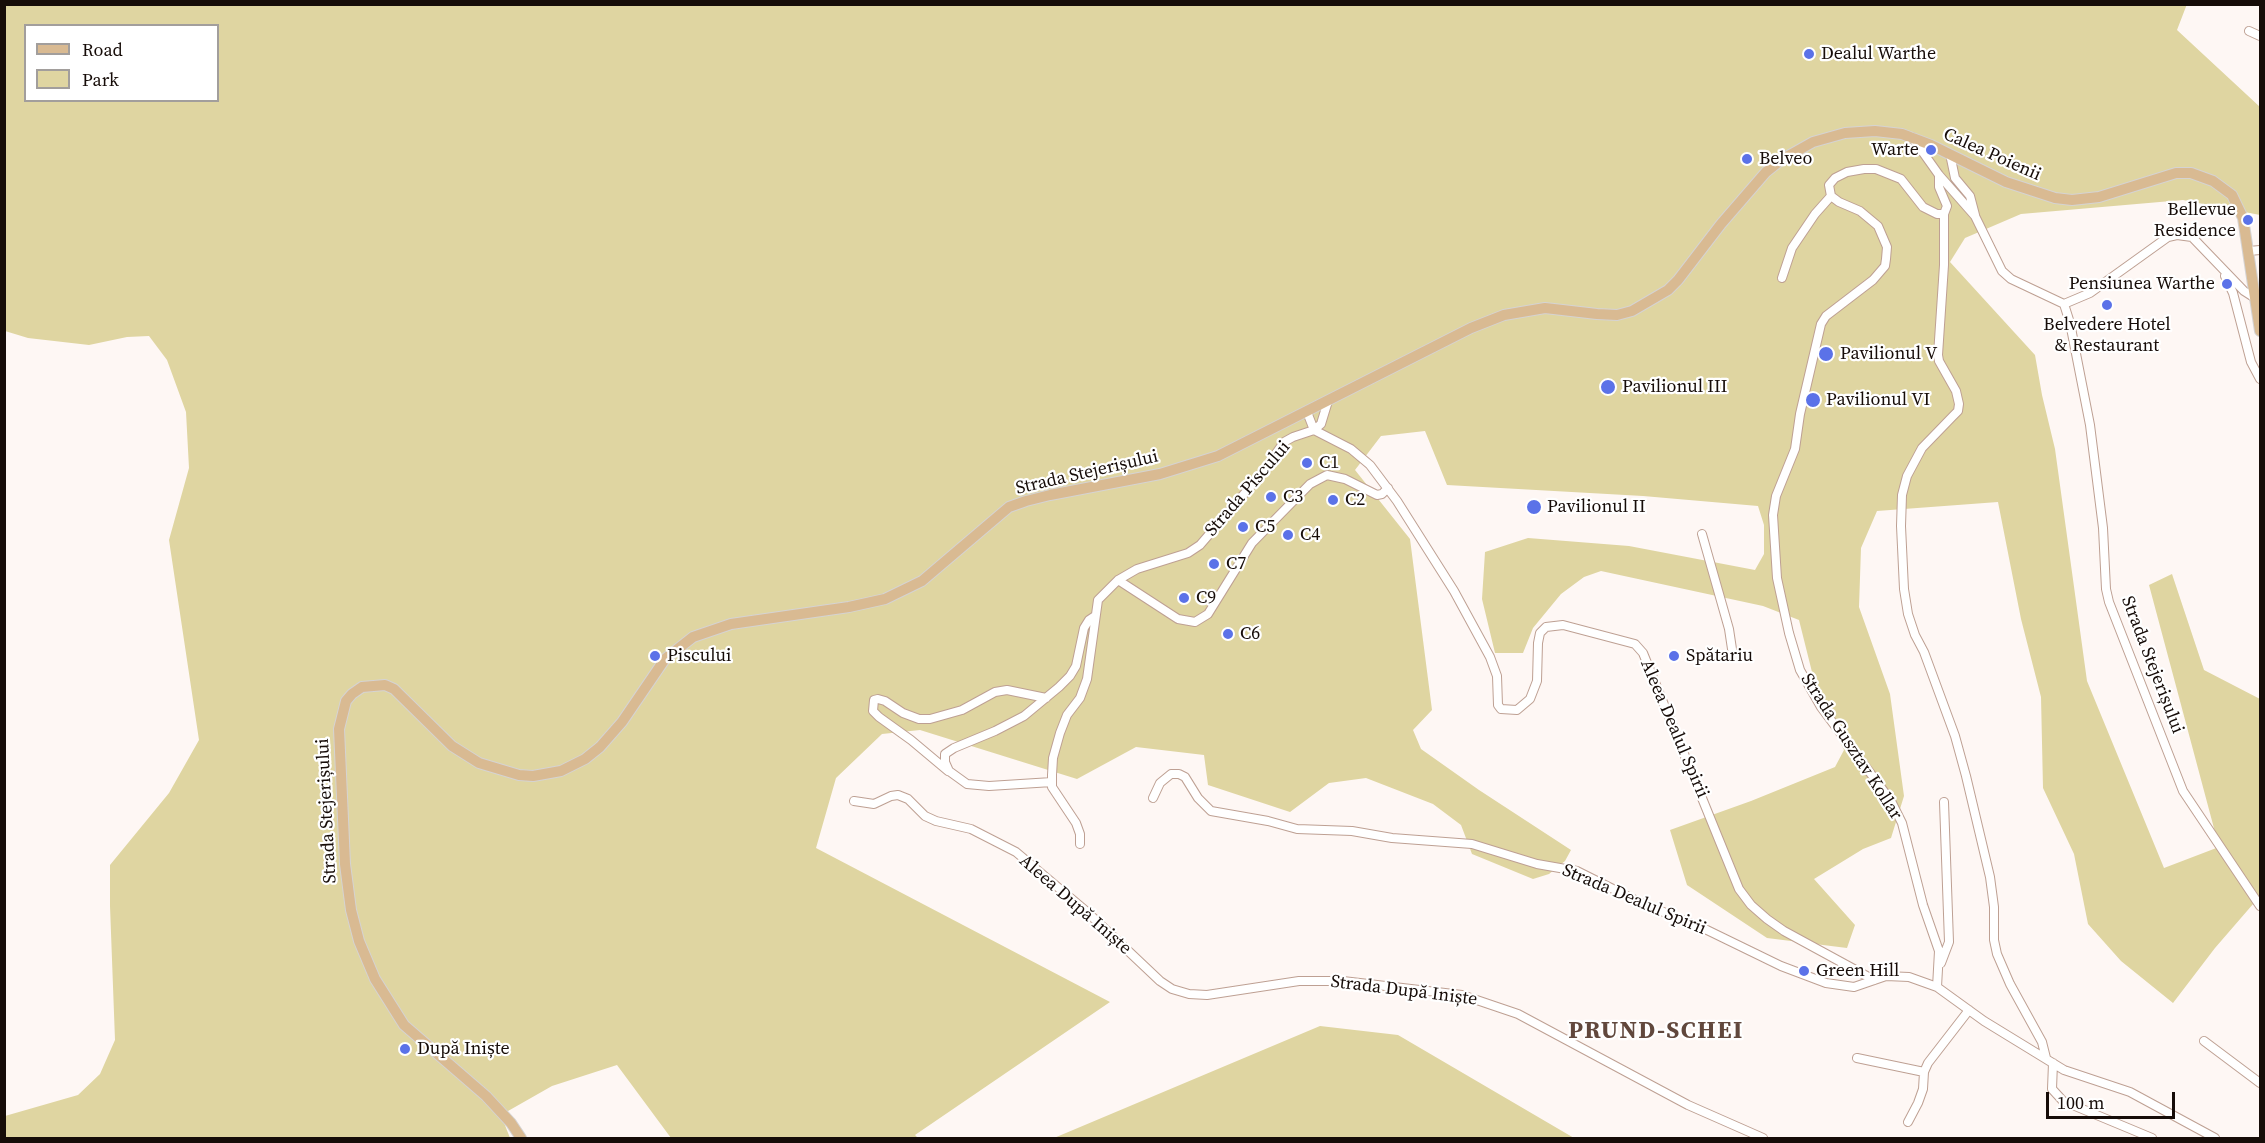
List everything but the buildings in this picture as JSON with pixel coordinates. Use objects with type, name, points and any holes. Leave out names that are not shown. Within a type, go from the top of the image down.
[{"type":"main road","name":"Strada Stejerișului","points":[[521,1138],[511,1123],[486,1096],[404,1024],[384,996],[366,959],[355,926],[348,889],[339,745],[340,720],[346,701],[352,694],[362,687],[373,685],[385,685],[394,689],[452,746],[468,758],[493,769],[533,776],[561,771],[585,759],[600,747],[622,722],[665,659],[693,637],[731,624],[849,607],[885,599],[922,581],[1009,507],[1034,499],[1190,466],[1218,456],[1471,328],[1504,315],[1545,309],[1617,315],[1632,311],[1668,290],[1753,186],[1781,160],[1798,149],[1830,137],[1860,131],[1887,131],[1912,137]]},
{"type":"main road","name":"Calea Poienii","points":[[1912,137],[2006,182],[2055,198],[2099,197],[2176,173],[2202,176],[2223,186],[2232,195],[2255,250],[2255,298],[2260,331]]},
{"type":"street","points":[[2249,31],[2260,36]]},
{"type":"street","points":[[1912,137],[1939,175],[1975,216]]},
{"type":"street","points":[[1950,154],[1955,178],[1970,196],[1975,216],[2002,271],[2012,279],[2064,304],[2090,292],[2168,237],[2177,235],[2192,237],[2244,291],[2255,298]]},
{"type":"street","points":[[1782,278],[1792,248],[1815,214],[1831,196],[1830,185],[1840,175],[1855,170],[1876,169],[1901,179],[1923,207],[1937,214],[1944,214]]},
{"type":"street","points":[[1939,175],[1947,210],[1944,214],[1944,265],[1938,355],[1956,391],[1959,404],[1958,411],[1922,448],[1907,476],[1902,495],[1904,589],[1908,614],[1955,736],[1966,777],[1990,878],[1997,954],[2010,984],[2042,1042],[2049,1060],[2052,1089],[2063,1101],[2152,1138]]},
{"type":"street","name":"Strada Gusztav Kollar","points":[[1831,196],[1839,202],[1860,210],[1878,226],[1887,247],[1886,259],[1885,266],[1873,280],[1826,316],[1819,331],[1800,414],[1795,449],[1774,506],[1777,578],[1800,670],[1821,707],[1891,801],[1902,823],[1923,904],[1939,951],[1937,987]]},
{"type":"street","points":[[2222,269],[2233,292],[2251,362],[2260,380]]},
{"type":"street","name":"Strada Stejerișului","points":[[2064,304],[2070,323],[2090,425],[2103,528],[2106,589],[2109,602],[2183,791],[2260,906]]},
{"type":"street","points":[[1307,412],[1314,430],[1321,424],[1328,401]]},
{"type":"street","name":"Aleea Dealul Spirii","points":[[1314,430],[1351,449],[1370,465],[1388,488],[1454,591],[1490,657],[1497,676],[1498,705],[1501,709],[1517,710],[1530,699],[1537,681],[1540,633],[1546,627],[1563,625],[1635,644],[1643,653],[1740,889],[1751,905],[1767,920],[1784,931],[1874,980]]},
{"type":"street","name":"Strada Piscului","points":[[1052,782],[1053,758],[1060,733],[1067,716],[1080,698],[1087,679],[1098,600],[1118,580],[1137,569],[1188,553],[1200,544],[1263,472],[1278,448],[1293,436],[1314,430]]},
{"type":"street","points":[[1118,580],[1178,619],[1195,622],[1208,614],[1252,543],[1310,484],[1327,475],[1345,479],[1377,495],[1382,494],[1388,488]]},
{"type":"street","points":[[1702,534],[1729,629],[1732,649]]},
{"type":"street","points":[[949,771],[945,762],[945,754],[1024,716],[1070,676],[1076,666],[1084,628],[1095,616]]},
{"type":"street","points":[[1046,698],[1007,690],[995,692],[962,710],[930,719],[920,719],[903,713],[885,701],[874,700],[873,711],[968,784],[989,786],[1052,782],[1058,797],[1077,823],[1080,844]]},
{"type":"street","name":"Strada Dealul Spirii","points":[[1153,798],[1160,783],[1171,774],[1179,774],[1185,777],[1198,798],[1211,811],[1268,820],[1297,830],[1352,831],[1392,838],[1452,842],[1488,848],[1537,864],[1576,872],[1636,901],[1707,930],[1780,966],[1826,983],[1854,987],[1897,975],[1909,977],[1937,987],[2064,1070],[2130,1092],[2216,1138]]},
{"type":"street","name":"Aleea După Iniște","points":[[854,801],[874,804],[898,795],[908,799],[925,816],[936,821],[971,829],[991,838],[1016,852],[1037,868],[1160,981],[1172,989],[1189,994],[1207,995],[1230,992]]},
{"type":"street","name":"Strada Gusztav Kollar","points":[[1938,969],[1949,942],[1944,802]]},
{"type":"street","name":"Strada După Iniște","points":[[1230,992],[1299,981],[1343,981],[1462,995],[1518,1014],[1688,1105],[1763,1138]]},
{"type":"street","points":[[1908,1122],[1918,1104],[1928,1063],[1970,1010]]},
{"type":"street","points":[[2204,1041],[2260,1083]]},
{"type":"street","points":[[1857,1058],[1924,1072]]},
{"type":"green space","points":[[2187,4],[2177,30],[2260,107],[2260,215],[2183,200],[2021,214],[1965,238],[1950,262],[2035,355],[2055,449],[2087,681],[2164,868],[2219,847],[2149,585],[2172,574],[2204,670],[2260,699],[2260,896],[2215,948],[2173,1003],[2121,961],[2088,924],[2074,854],[2043,788],[2041,697],[2021,619],[1998,502],[1877,511],[1861,548],[1859,607],[1890,694],[1904,796],[1891,838],[1863,849],[1814,879],[1855,925],[1847,948],[1767,938],[1687,885],[1670,830],[1751,801],[1835,767],[1844,750],[1819,700],[1799,620],[1763,606],[1601,571],[1584,577],[1561,594],[1533,628],[1523,653],[1495,653],[1482,599],[1485,552],[1528,538],[1629,546],[1755,570],[1764,554],[1764,525],[1758,506],[1643,496],[1447,485],[1425,431],[1381,436],[1355,470],[1410,539],[1432,710],[1413,730],[1421,749],[1571,850],[1565,861],[1549,874],[1533,879],[1472,854],[1461,825],[1433,804],[1366,778],[1329,783],[1290,812],[1208,785],[1204,755],[1136,747],[1077,779],[920,730],[882,734],[836,778],[816,848],[1110,1002],[915,1135],[918,1138],[671,1138],[617,1065],[552,1086],[501,1115],[510,1138],[5,1138],[5,1116],[78,1095],[100,1074],[115,1040],[110,865],[169,793],[199,740],[169,540],[189,468],[186,412],[167,360],[149,336],[127,337],[89,345],[28,338],[5,331],[5,5]]},
{"type":"green space","points":[[1320,1026],[1398,1035],[1574,1138],[1054,1138]]},
{"type":"place","name":"Dealul Warthe","points":[[1809,54]]},
{"type":"place","name":"Warte","points":[[1931,150]]},
{"type":"place","name":"Belveo","points":[[1747,159]]},
{"type":"place","name":"Bellevue Residence","points":[[2248,220]]},
{"type":"place","name":"Pensiunea Warthe","points":[[2227,284]]},
{"type":"place","name":"Belvedere Hotel & Restaurant","points":[[2107,305]]},
{"type":"place","name":"Pavilionul V","points":[[1826,354]]},
{"type":"place","name":"Pavilionul III","points":[[1608,387]]},
{"type":"place","name":"Pavilionul VI","points":[[1813,400]]},
{"type":"place","name":"C1","points":[[1307,463]]},
{"type":"place","name":"C3","points":[[1271,497]]},
{"type":"place","name":"C2","points":[[1333,500]]},
{"type":"place","name":"Pavilionul II","points":[[1534,507]]},
{"type":"place","name":"C5","points":[[1243,527]]},
{"type":"place","name":"C4","points":[[1288,535]]},
{"type":"place","name":"C7","points":[[1214,564]]},
{"type":"place","name":"C9","points":[[1184,598]]},
{"type":"place","name":"C6","points":[[1228,634]]},
{"type":"place","name":"Piscului","points":[[655,656]]},
{"type":"place","name":"Spătariu","points":[[1674,656]]},
{"type":"place","name":"Green Hill","points":[[1804,971]]},
{"type":"place","name":"După Iniște","points":[[405,1049]]},
{"type":"district","name":"PRUND-SCHEI","points":[[1656,1032]]}]
